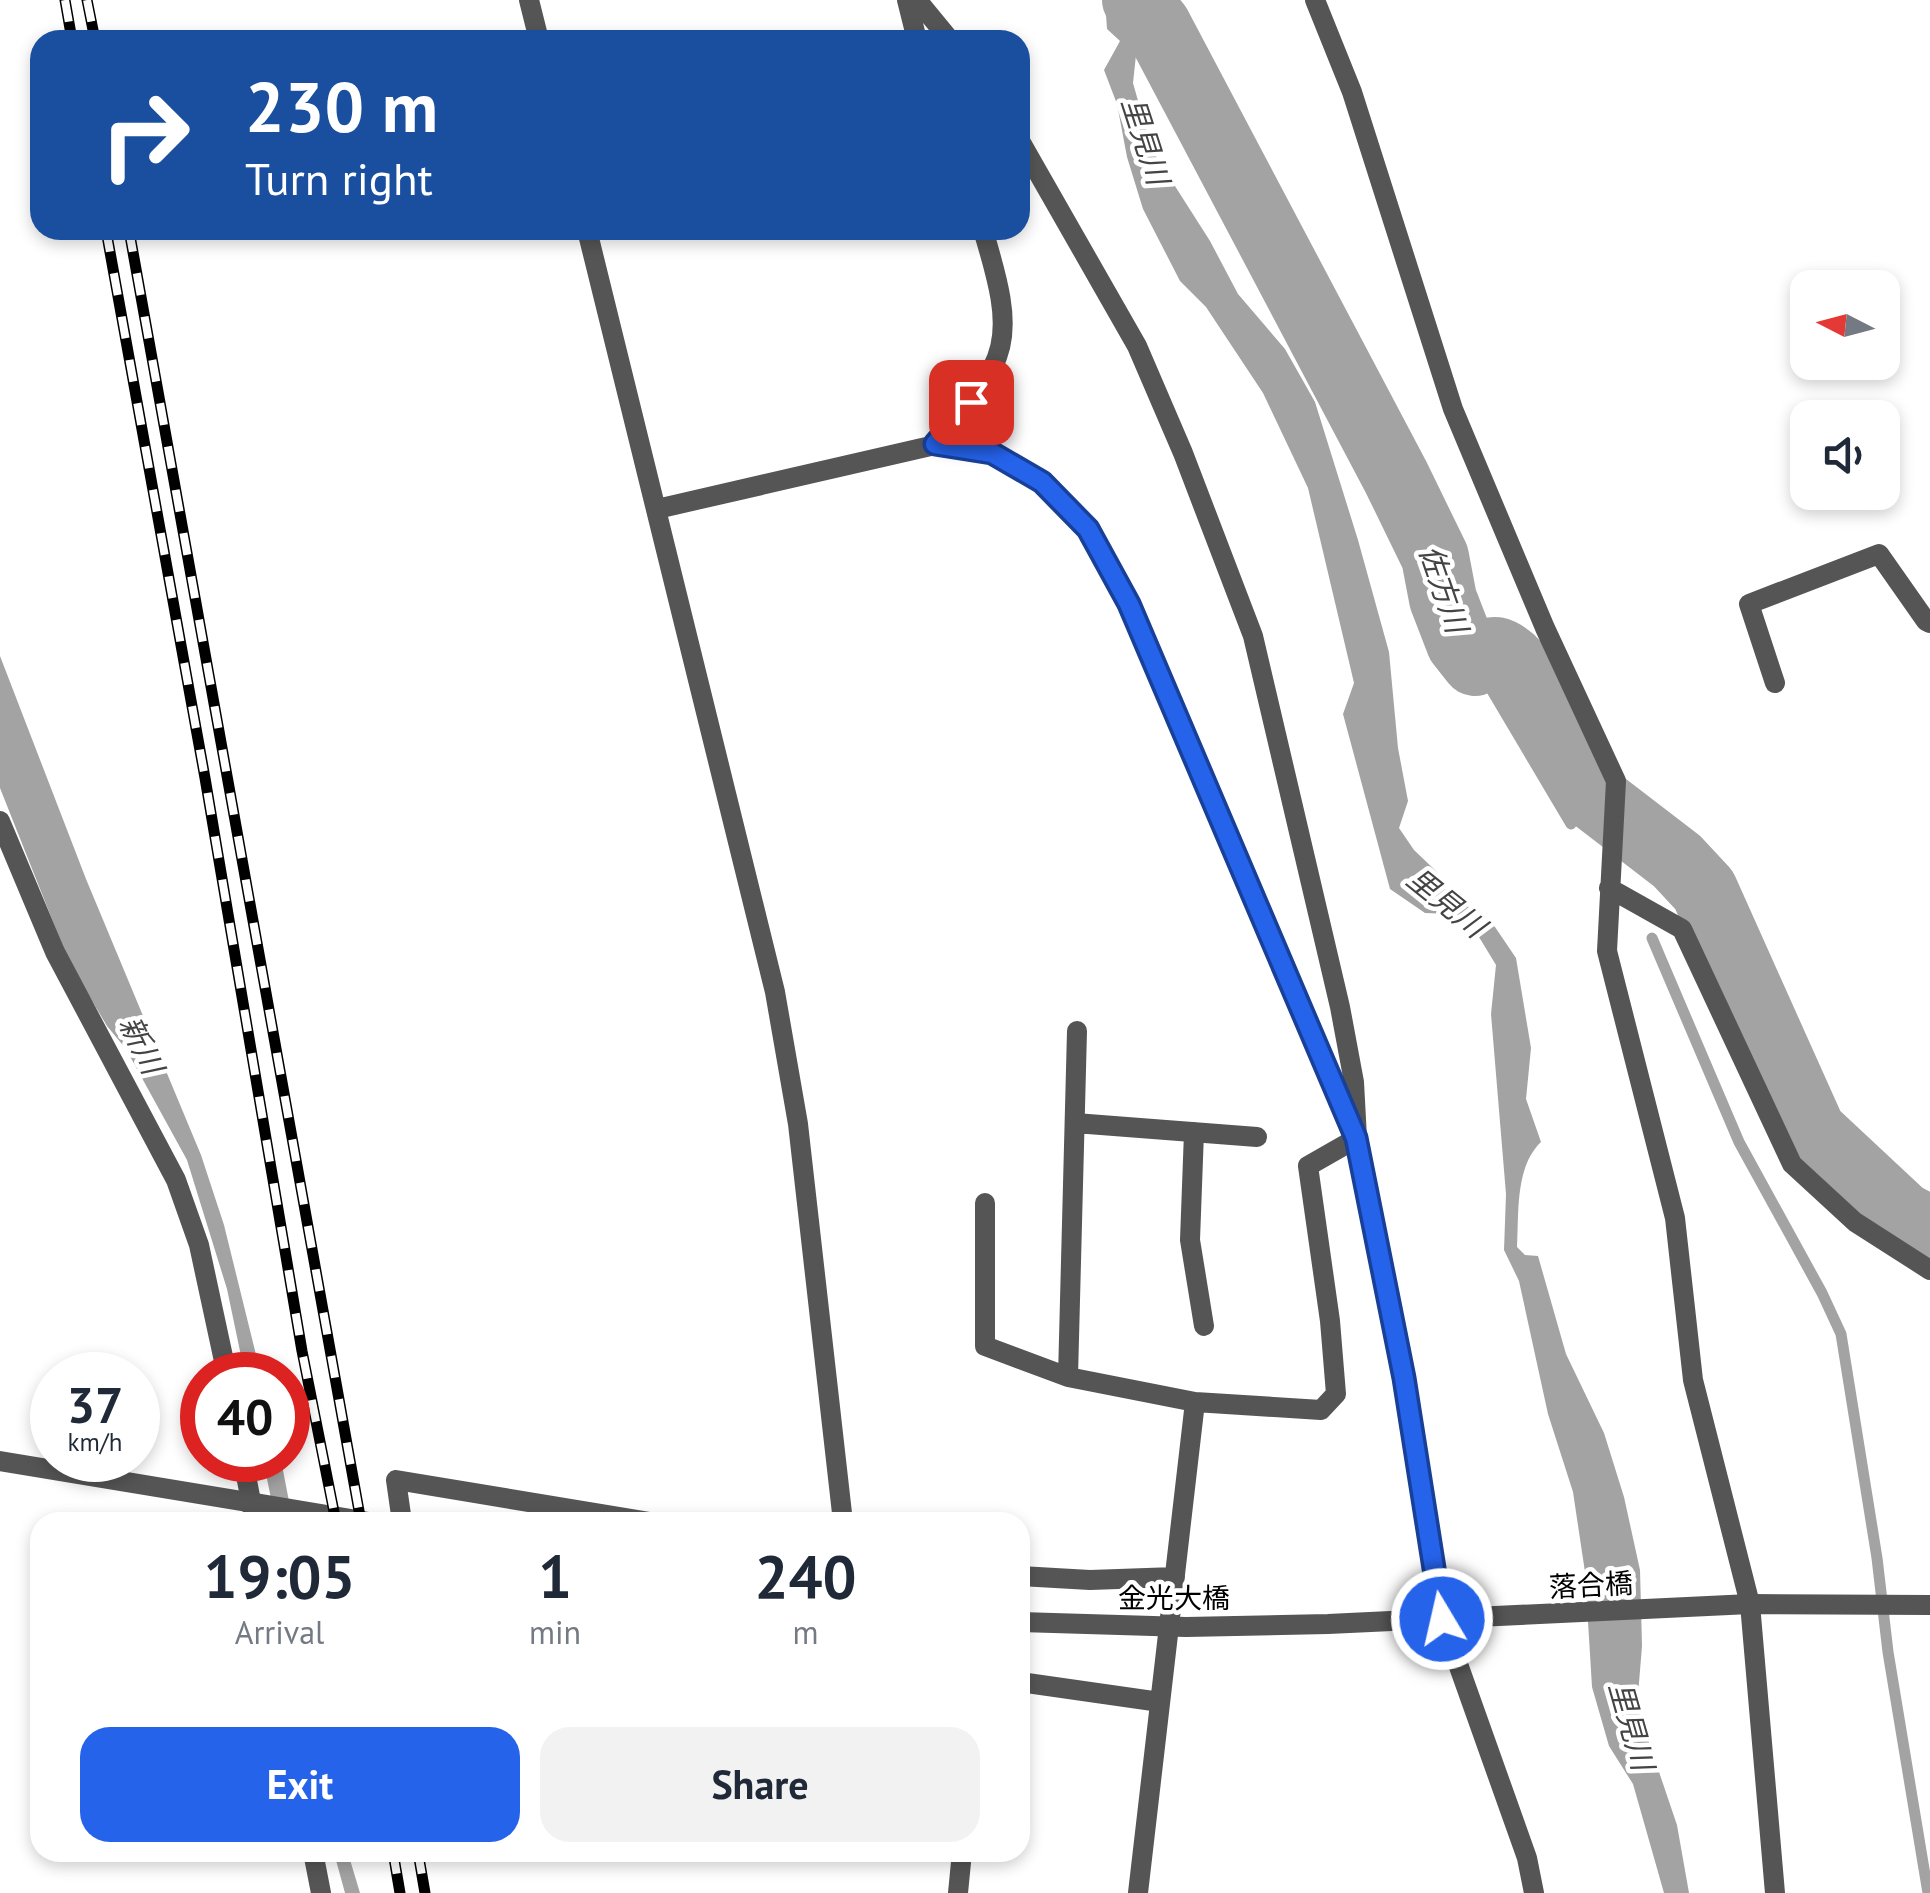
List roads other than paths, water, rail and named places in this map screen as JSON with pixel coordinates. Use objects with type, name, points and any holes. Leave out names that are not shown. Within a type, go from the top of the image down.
[{"type":"street","points":[[528,0],[536,30]]},
{"type":"street","points":[[907,0],[915,30]]},
{"type":"street","points":[[918,0],[942,30]]},
{"type":"street","points":[[1315,0],[1352,92],[1453,410],[1544,628],[1616,781],[1607,952],[1675,1218],[1693,1380],[1750,1604],[1775,1893]]},
{"type":"street","points":[[1030,156],[1138,346],[1253,636],[1340,1006],[1354,1082],[1356,1138],[1404,1378],[1442,1619],[1527,1858],[1534,1893]]},
{"type":"street","points":[[590,240],[776,992],[798,1124],[842,1512]]},
{"type":"street","points":[[935,444],[971,402],[999,358],[1005,323],[1000,286],[986,240]]},
{"type":"street","points":[[658,509],[935,444],[992,453],[1042,482],[1088,529],[1129,604],[1356,1138]]},
{"type":"street","points":[[1775,683],[1749,604],[1880,554],[1930,623]]},
{"type":"street","points":[[0,821],[55,952],[176,1180],[200,1245],[222,1352]]},
{"type":"street","points":[[1609,888],[1682,929],[1792,1164],[1855,1222],[1930,1270]]},
{"type":"street","points":[[1068,1377],[1078,1031]]},
{"type":"street","points":[[1075,1122],[1257,1138]]},
{"type":"street","points":[[1194,1132],[1190,1240],[1204,1326]]},
{"type":"street","points":[[985,1203],[984,1346],[1068,1377],[1195,1402],[1321,1410],[1336,1394],[1308,1166],[1356,1138]]},
{"type":"street","points":[[1138,1893],[1195,1402]]},
{"type":"street","points":[[0,1461],[309,1512]]},
{"type":"street","points":[[401,1512],[396,1480],[590,1512]]},
{"type":"street","points":[[247,1482],[253,1512]]},
{"type":"street","points":[[1030,1577],[1090,1580],[1176,1577]]},
{"type":"street","name":"落合橋","points":[[1442,1619],[1750,1604],[1930,1605]]},
{"type":"street","name":"金光大橋","points":[[1030,1622],[1186,1627],[1442,1619]]},
{"type":"street","points":[[1030,1683],[1160,1702]]},
{"type":"street","points":[[316,1862],[321,1893]]},
{"type":"street","points":[[958,1893],[961,1862]]},
{"type":"water","name":"里見川","points":[[1105,0],[1147,0],[1162,25],[1151,28],[1136,55],[1133,83],[1152,150],[1210,241],[1238,294],[1285,349],[1315,402],[1389,652],[1398,748],[1408,801],[1399,828],[1414,850],[1437,872],[1440,885],[1495,927],[1516,958],[1531,1048],[1526,1099],[1541,1142],[1523,1177],[1517,1247],[1525,1255],[1538,1256],[1566,1354],[1604,1433],[1624,1497],[1640,1570],[1642,1646],[1637,1707],[1677,1825],[1689,1893],[1664,1893],[1633,1784],[1609,1746],[1592,1687],[1585,1572],[1573,1492],[1548,1414],[1519,1281],[1504,1250],[1506,1194],[1491,1014],[1496,965],[1479,937],[1451,914],[1425,913],[1390,889],[1343,714],[1354,683],[1308,488],[1263,393],[1206,307],[1180,281],[1143,209],[1127,157],[1117,104],[1104,70],[1120,41],[1107,29]]},
{"type":"water","name":"新川","points":[[0,656],[86,879],[201,1155],[224,1225],[255,1352],[240,1352],[227,1289],[187,1160],[126,1049],[107,1026],[69,962],[0,788]]},
{"type":"water","points":[[268,1482],[285,1482],[291,1512],[274,1512]]},
{"type":"water","points":[[336,1862],[351,1862],[360,1893],[345,1893]]},
{"type":"waterway","name":"佐方川","points":[[1136,0],[1157,25],[1396,477],[1435,557],[1443,599],[1460,643],[1475,662],[1493,651],[1510,658],[1536,692],[1591,795],[1677,861],[1704,890],[1812,1131],[1903,1216],[1930,1230]]},
{"type":"waterway","points":[[1475,662],[1571,824]]},
{"type":"waterway","points":[[1652,938],[1739,1142],[1841,1334],[1928,1893]]},
{"type":"railway","points":[[65,0],[70,30]]},
{"type":"railway","points":[[87,0],[93,30]]},
{"type":"railway","points":[[108,240],[205,778],[302,1351],[334,1512]]},
{"type":"railway","points":[[131,240],[359,1512]]},
{"type":"railway","points":[[395,1862],[400,1893]]},
{"type":"railway","points":[[420,1862],[425,1893]]}]
